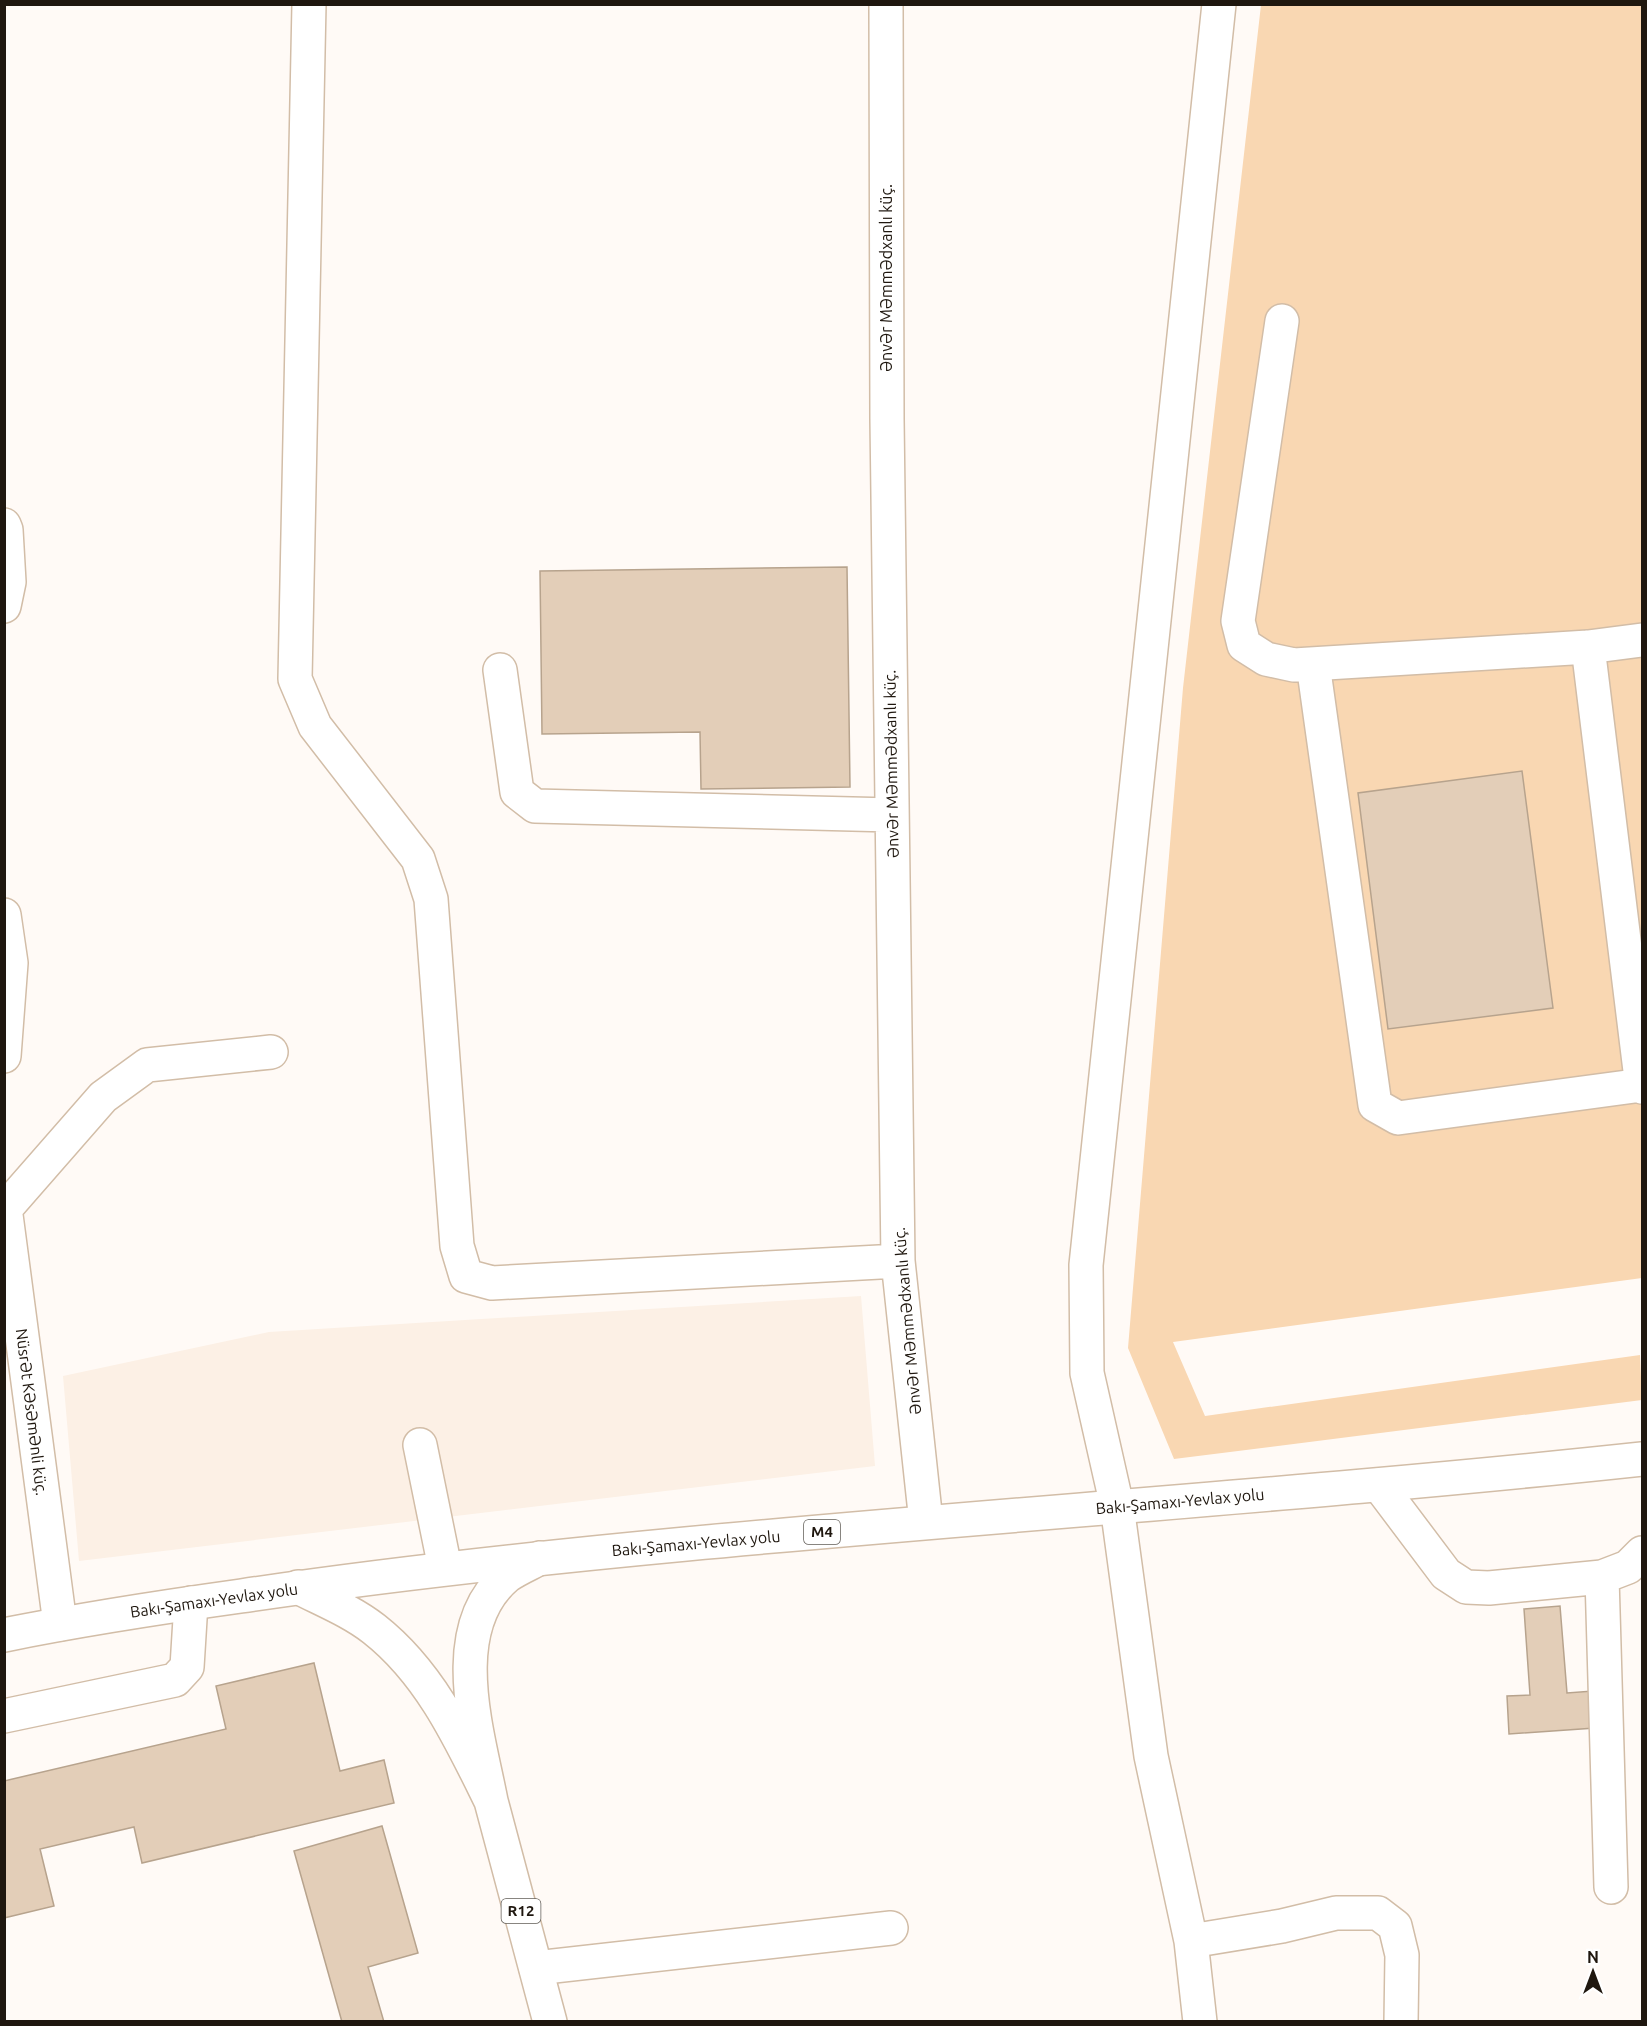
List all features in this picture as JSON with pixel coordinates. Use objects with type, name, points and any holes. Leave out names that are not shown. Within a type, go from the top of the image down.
[{"type":"main road","points":[[309,4],[295,679],[315,726],[417,859],[431,899],[457,1246],[466,1276],[492,1283],[898,1261]]},
{"type":"main road","name":"Ənvər Məmmədxanlı küç.","points":[[886,4],[887,419],[898,1261],[926,1522]]},
{"type":"main road","points":[[1200,2022],[1191,1941],[1151,1756],[1117,1506],[1087,1373],[1086,1265],[1219,4]]},
{"type":"main road","points":[[1282,321],[1238,621],[1244,645],[1266,659],[1294,665],[1588,647],[1642,640]]},
{"type":"main road","points":[[4,525],[9,582],[4,606]]},
{"type":"main road","points":[[1313,664],[1375,1105],[1398,1118],[1642,1086],[1588,647]]},
{"type":"main road","points":[[500,670],[517,792],[535,806],[892,815]]},
{"type":"main road","points":[[4,915],[11,963],[4,1056]]},
{"type":"main road","points":[[5,1204],[103,1098],[147,1065],[271,1052]]},
{"type":"main road","name":"Nüsrət Kəsəmənli küç.","points":[[5,1204],[60,1623]]},
{"type":"main road","points":[[420,1445],[445,1569]]},
{"type":"main road","name":"Bakı-Şamaxı-Yevlax yolu","points":[[4,1635],[60,1623],[298,1587],[540,1558],[926,1522],[1379,1485],[1642,1459]]},
{"type":"main road","points":[[1379,1485],[1446,1574],[1466,1587],[1489,1588],[1602,1577],[1628,1567],[1642,1552]]},
{"type":"main road","points":[[491,1801],[474,1713],[469,1663],[475,1626],[490,1596],[508,1576],[540,1558]]},
{"type":"main road","points":[[1602,1577],[1611,1887]]},
{"type":"main road","points":[[298,1587],[342,1609],[373,1628],[400,1653],[426,1683],[455,1729],[491,1801]]},
{"type":"main road","points":[[4,1716],[175,1680],[187,1667],[191,1603]]},
{"type":"main road","name":"R12","points":[[491,1801],[550,2022]]},
{"type":"main road","points":[[1191,1941],[1282,1926],[1336,1913],[1378,1913],[1395,1926],[1402,1955],[1401,2022]]},
{"type":"main road","points":[[536,1968],[891,1928]]},
{"type":"shaded area","points":[[1261,5],[1642,5],[1642,1278],[1173,1342],[1205,1416],[1640,1355],[1642,1400],[1174,1459],[1128,1348],[1183,688]]},
{"type":"shaded area","points":[[861,1296],[875,1466],[79,1561],[63,1376],[269,1332]]},
{"type":"building","points":[[847,567],[850,787],[701,789],[700,732],[542,734],[540,571]]},
{"type":"building","points":[[1522,771],[1553,1008],[1388,1029],[1358,793]]},
{"type":"building","points":[[1560,1606],[1567,1693],[1593,1691],[1595,1728],[1509,1734],[1507,1696],[1530,1695],[1524,1609]]},
{"type":"building","points":[[314,1663],[340,1771],[384,1760],[394,1803],[142,1863],[134,1827],[40,1849],[54,1906],[4,1918],[4,1781],[226,1729],[216,1686]]},
{"type":"building","points":[[382,1826],[418,1953],[368,1967],[384,2022],[342,2022],[294,1851]]}]
